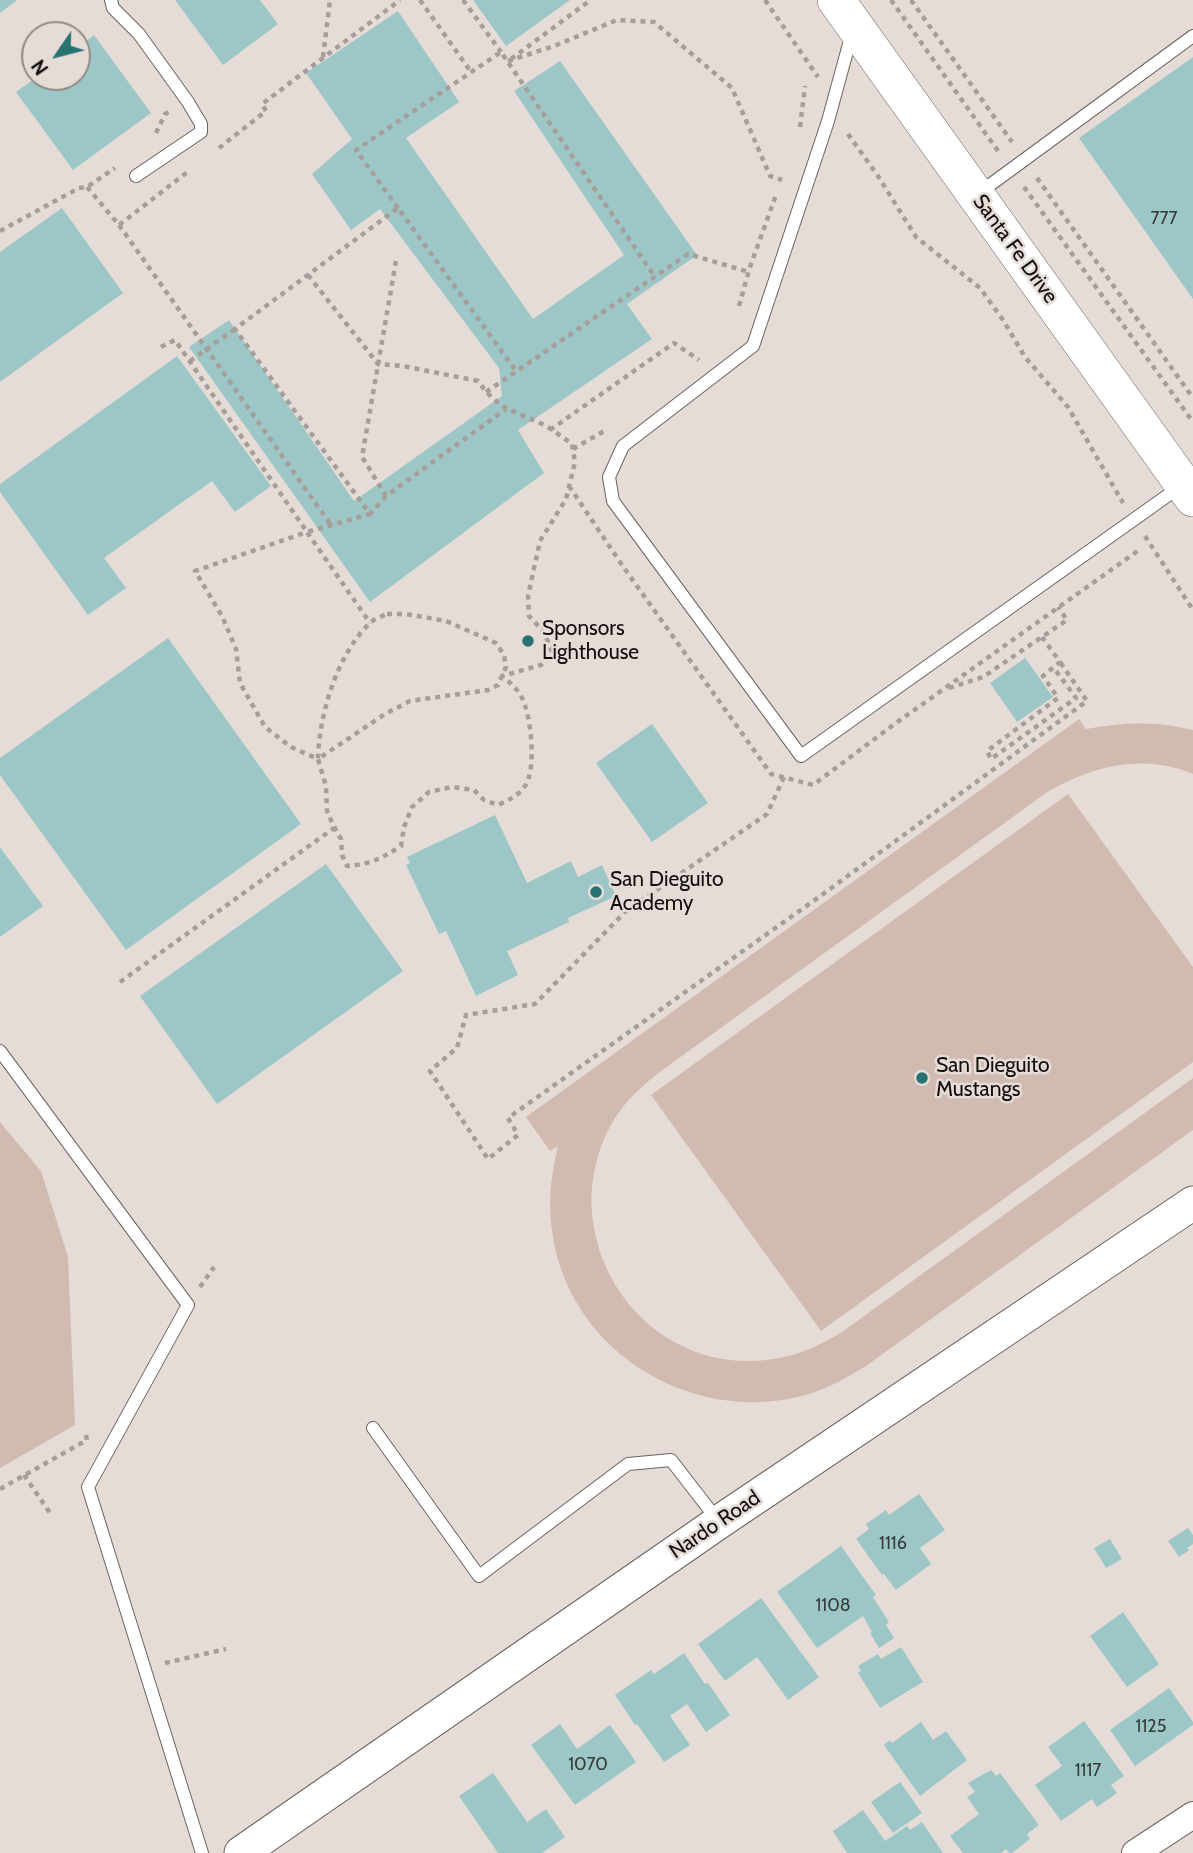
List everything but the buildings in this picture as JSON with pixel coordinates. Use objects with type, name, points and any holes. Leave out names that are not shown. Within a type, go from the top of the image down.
[{"type":"main road","name":"Santa Fe Drive","points":[[845,13],[1188,491]]},
{"type":"street","name":"Nardo Road","points":[[241,1853],[719,1522],[1193,1203]]},
{"type":"street","points":[[1135,1853],[1193,1815]]},
{"type":"lane","points":[[111,0],[113,8],[139,34],[201,124],[201,132],[136,176]]},
{"type":"lane","points":[[845,13],[833,103],[753,346],[623,446],[609,477],[613,501],[801,756],[1134,520],[1188,491]]},
{"type":"lane","points":[[976,195],[1193,36]]},
{"type":"lane","points":[[0,1051],[188,1305],[88,1487],[202,1853]]},
{"type":"lane","points":[[373,1428],[479,1576],[628,1464],[671,1460],[719,1522]]},
{"type":"path","points":[[323,58],[330,0]]},
{"type":"path","points":[[214,152],[267,111],[262,104],[401,0]]},
{"type":"path","points":[[420,0],[471,72]]},
{"type":"path","points":[[463,0],[508,61],[655,277]]},
{"type":"path","points":[[508,61],[588,2],[586,0]]},
{"type":"path","points":[[765,0],[829,94],[842,126],[878,176],[915,237],[980,288],[1025,358],[1068,407],[1134,520],[1193,610]]},
{"type":"path","points":[[891,0],[1193,422]]},
{"type":"path","points":[[911,0],[1193,398]]},
{"type":"path","points":[[508,61],[554,47],[617,20],[654,22],[732,88],[770,176],[782,180]]},
{"type":"path","points":[[501,52],[356,150],[516,371]]},
{"type":"path","points":[[800,127],[805,86]]},
{"type":"path","points":[[119,225],[193,168]]},
{"type":"path","points":[[739,309],[748,272],[786,170]]},
{"type":"path","points":[[0,231],[79,187],[87,187],[119,225],[331,525]]},
{"type":"path","points":[[190,361],[398,208]]},
{"type":"path","points":[[486,392],[688,254],[748,272]]},
{"type":"path","points":[[386,496],[362,457],[396,261]]},
{"type":"path","points":[[308,275],[378,364],[478,381],[486,392],[506,409],[543,424],[572,444],[575,462],[566,499],[540,541],[528,596],[529,616],[544,632],[552,652],[541,665],[502,676]]},
{"type":"path","points":[[235,329],[370,514]]},
{"type":"path","points":[[161,347],[176,340],[370,623]]},
{"type":"path","points":[[551,430],[674,343],[700,360],[690,368]]},
{"type":"path","points":[[318,759],[291,747],[265,727],[240,683],[236,649],[222,616],[195,571],[307,532],[370,514],[386,496],[506,409]]},
{"type":"path","points":[[573,449],[606,430]]},
{"type":"path","points":[[569,485],[622,565],[771,774],[813,785],[1139,550]]},
{"type":"path","points":[[942,690],[983,677],[1067,620],[1058,607]]},
{"type":"path","points":[[318,759],[385,714],[410,701],[488,690],[498,685],[502,676],[506,667],[504,655],[496,643],[446,621],[407,614],[387,614],[370,623],[348,652],[327,699],[318,759],[326,786],[327,811],[341,839],[342,855],[347,866],[381,859],[401,846],[404,827],[412,807],[429,792],[452,787],[474,790],[484,800],[498,805],[515,797],[527,784],[532,753],[530,729],[522,698],[514,686],[502,676]]},
{"type":"path","points":[[784,777],[767,814],[625,912],[535,1004],[466,1015],[457,1048],[430,1071],[488,1159],[518,1135],[508,1118],[819,897],[1087,701],[1042,637]]},
{"type":"path","points":[[1054,668],[1076,698],[991,759],[987,751],[1058,698],[1044,676],[1060,662]]},
{"type":"path","points":[[120,982],[334,828]]},
{"type":"path","points":[[0,1489],[86,1440],[85,1430]]},
{"type":"path","points":[[24,1475],[50,1513]]},
{"type":"path","points":[[144,1669],[226,1649]]},
{"type":"shaded area","points":[[1079,719],[1086,729],[1139,724],[1193,730],[1193,774],[1155,764],[1118,766],[1081,776],[1046,793],[657,1074],[623,1107],[602,1144],[592,1185],[592,1213],[598,1246],[611,1276],[628,1303],[651,1326],[677,1343],[707,1355],[739,1361],[782,1358],[809,1349],[842,1332],[1193,1078],[1193,1130],[866,1366],[824,1389],[766,1402],[722,1400],[681,1389],[643,1370],[610,1344],[582,1312],[563,1273],[552,1230],[550,1209],[558,1146],[550,1151],[526,1117]]},
{"type":"shaded area","name":"San Dieguito Mustangs","points":[[1068,794],[1193,967],[1193,1062],[821,1331],[651,1095]]},
{"type":"shaded area","points":[[0,1122],[41,1171],[68,1257],[75,1425],[0,1468]]},
{"type":"place","name":"Sponsors Lighthouse","points":[[528,641]]},
{"type":"place","name":"San Dieguito Academy","points":[[596,892]]},
{"type":"place","name":"San Dieguito Mustangs","points":[[922,1078]]}]
